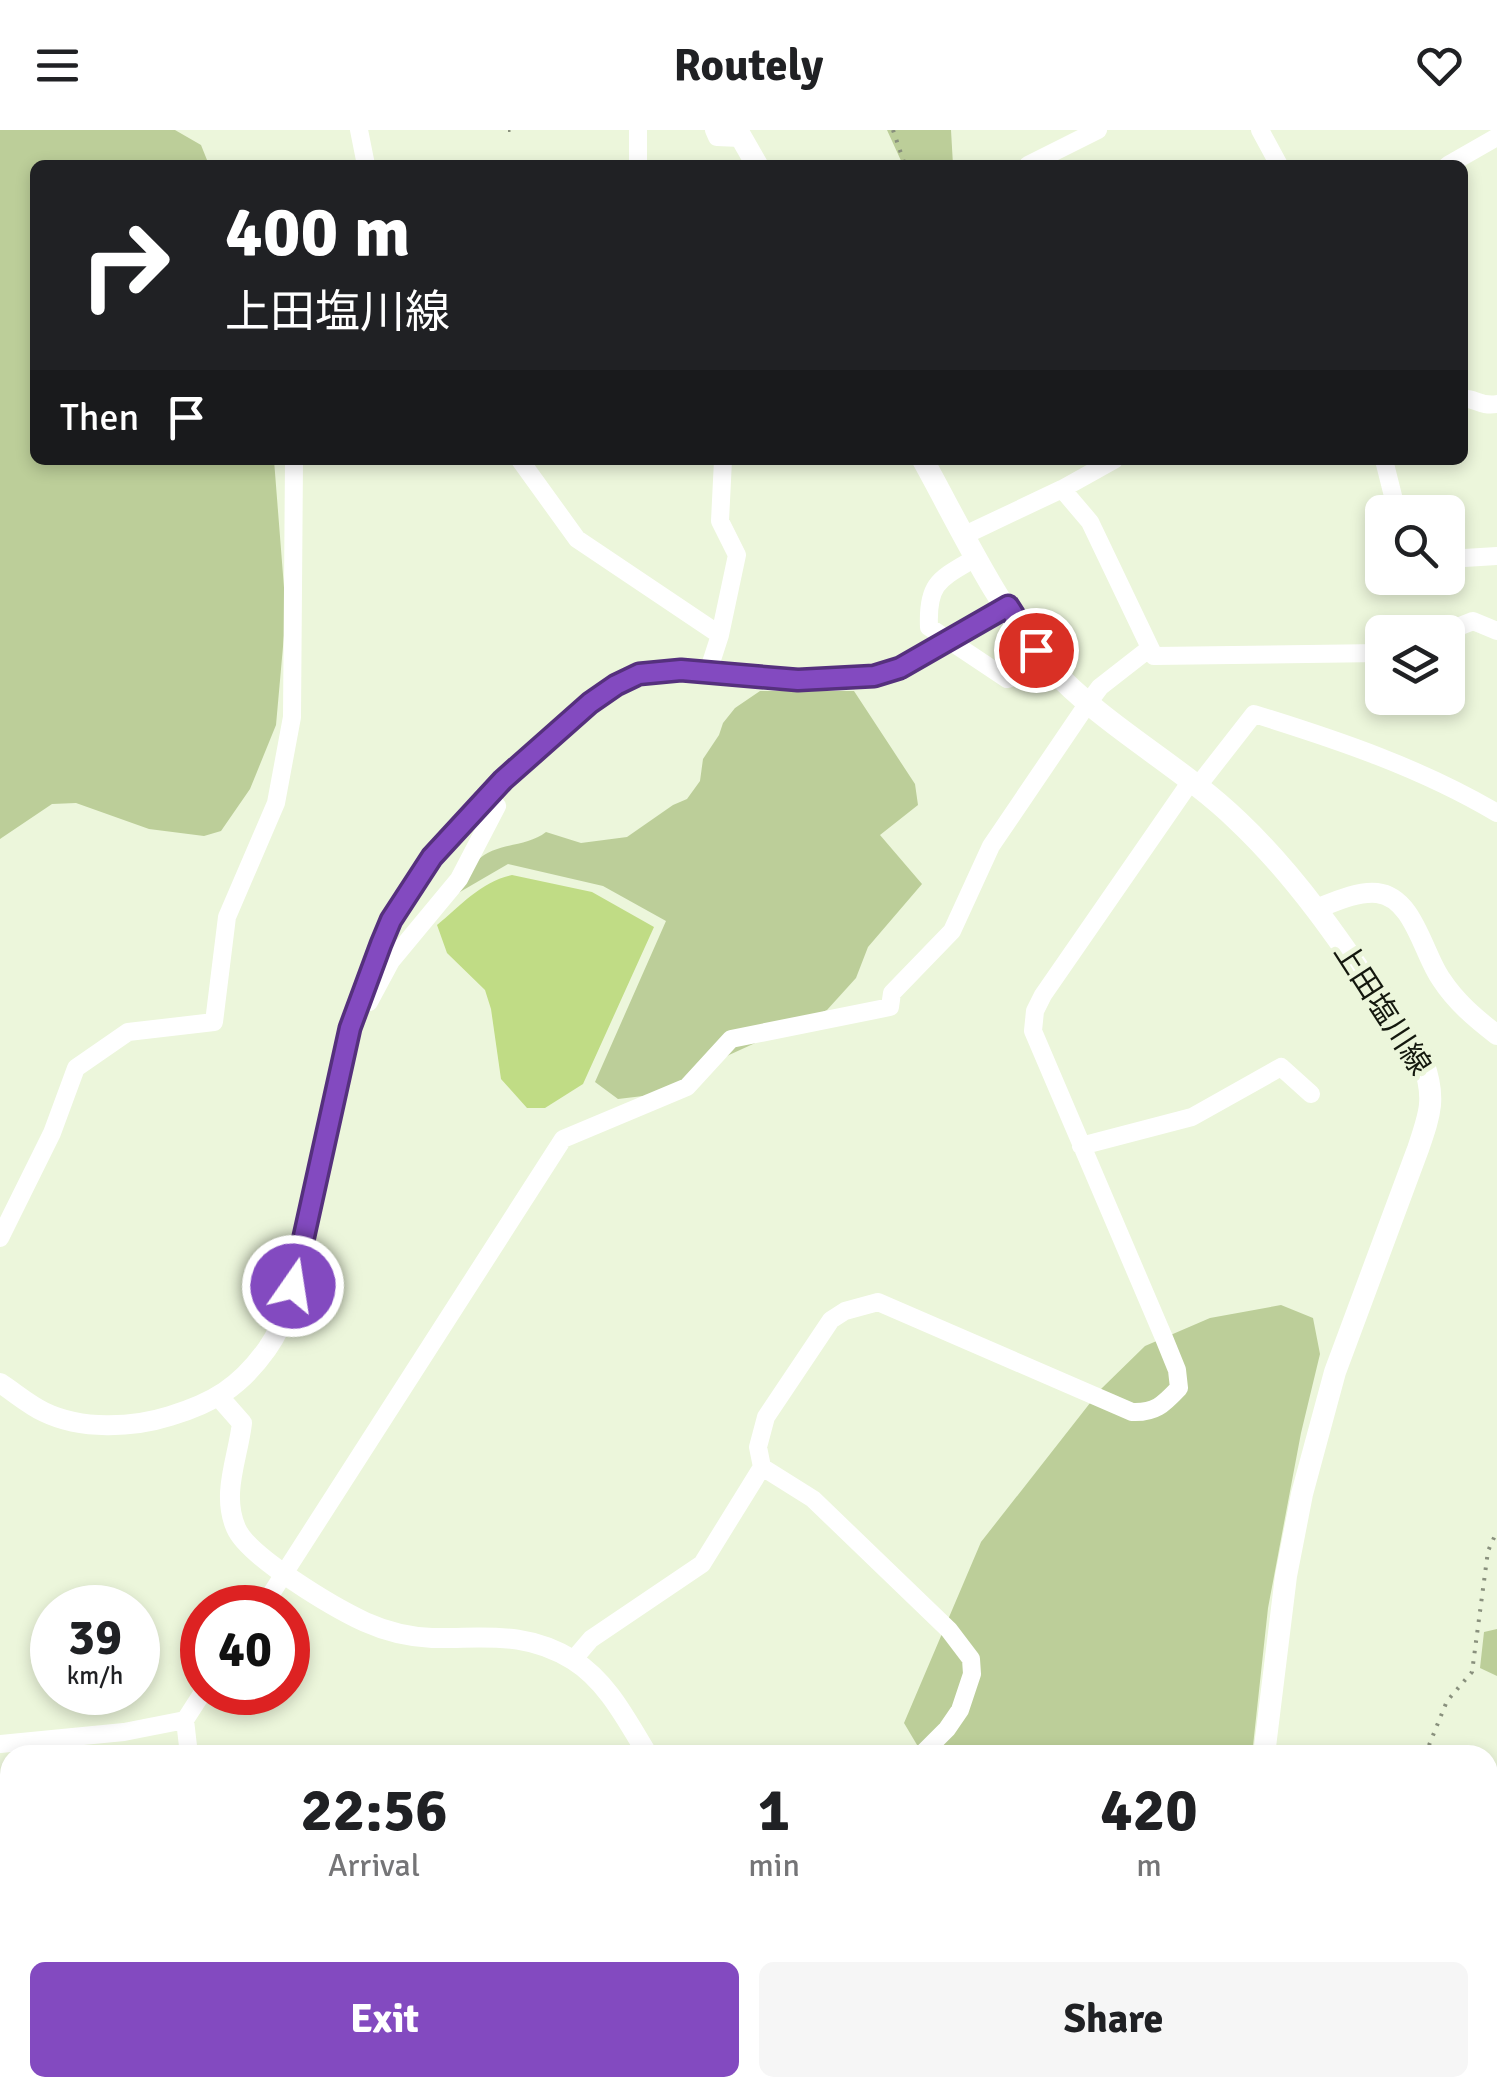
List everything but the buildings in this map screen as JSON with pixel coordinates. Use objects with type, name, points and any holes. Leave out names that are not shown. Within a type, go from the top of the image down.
[{"type":"main road","points":[[739,134],[753,160]]},
{"type":"main road","name":"上田塩川線","points":[[926,465],[976,557],[1050,667],[1088,703],[1238,820],[1316,909],[1423,1062],[1432,1088],[1430,1116],[1335,1372],[1302,1494],[1286,1576],[1265,1745]]},
{"type":"street","points":[[359,130],[365,160]]},
{"type":"street","points":[[638,130],[638,160]]},
{"type":"street","points":[[714,130],[717,136],[739,134]]},
{"type":"street","points":[[1038,160],[1098,130]]},
{"type":"street","points":[[1260,130],[1276,160]]},
{"type":"street","points":[[1457,160],[1497,137]]},
{"type":"street","points":[[1468,398],[1483,406],[1497,404]]},
{"type":"street","points":[[0,1238],[52,1132],[76,1068],[128,1032],[214,1022],[227,917],[276,803],[292,717],[294,465]]},
{"type":"street","points":[[524,465],[577,539],[720,635]]},
{"type":"street","points":[[708,672],[737,555],[720,521],[723,465]]},
{"type":"street","points":[[965,535],[1062,490],[1105,465]]},
{"type":"street","points":[[1385,465],[1393,495]]},
{"type":"street","points":[[1062,490],[1090,522],[1154,656],[1365,653]]},
{"type":"street","points":[[1465,558],[1497,556]]},
{"type":"street","points":[[976,557],[941,578],[928,602],[929,627],[1006,679],[1050,667]]},
{"type":"street","points":[[0,1382],[45,1413],[111,1427],[151,1422],[220,1398],[252,1369],[270,1346],[290,1302],[350,1028],[391,920],[432,857],[486,796],[590,703],[639,674],[662,670],[798,680],[874,676],[900,668],[1008,606]]},
{"type":"street","points":[[1465,624],[1472,621],[1497,631]]},
{"type":"street","points":[[278,1585],[563,1139],[687,1088],[731,1039],[890,1007],[892,993],[952,931],[992,846],[1088,703],[1100,687],[1150,648]]},
{"type":"street","points":[[573,1660],[591,1639],[702,1564],[762,1467],[758,1447],[766,1417],[826,1326],[845,1310],[878,1302],[1132,1412],[1149,1413],[1178,1388],[1178,1370],[1033,1030],[1036,1011],[1080,941],[1194,784],[1254,714],[1346,742],[1453,787],[1497,812]]},
{"type":"street","points":[[360,1001],[369,1002],[391,961],[459,879],[497,806],[486,796]]},
{"type":"street","points":[[1316,909],[1354,896],[1380,893],[1400,905],[1439,977],[1468,1013],[1497,1035]]},
{"type":"street","points":[[1081,1146],[1192,1117],[1281,1067],[1311,1094]]},
{"type":"street","points":[[220,1398],[242,1423],[229,1490],[237,1531],[251,1548],[285,1574],[365,1622],[430,1638],[506,1636],[530,1641],[573,1660],[607,1690],[642,1745]]},
{"type":"street","points":[[762,1467],[813,1499],[950,1630],[970,1660],[972,1674],[960,1710],[931,1745]]},
{"type":"street","points":[[187,1715],[184,1720],[188,1745]]},
{"type":"street","points":[[0,1744],[124,1732],[184,1720]]},
{"type":"path","points":[[508,130],[515,130]]},
{"type":"path","points":[[893,130],[904,160]]},
{"type":"path","points":[[1429,1745],[1447,1701],[1472,1672],[1488,1551],[1497,1531]]},
{"type":"shaded area","points":[[0,130],[175,130],[201,145],[207,160],[30,160],[30,465],[274,465],[286,613],[276,725],[250,789],[221,831],[204,836],[149,829],[76,803],[52,804],[0,839]]},
{"type":"shaded area","points":[[887,130],[951,130],[953,160],[901,160]]},
{"type":"shaded area","points":[[760,691],[854,691],[915,784],[918,805],[880,835],[922,884],[868,947],[856,978],[827,1010],[729,1055],[668,1093],[618,1099],[595,1082],[666,921],[603,886],[508,864],[453,896],[474,865],[493,851],[546,832],[581,843],[627,837],[687,799],[700,781],[703,759],[723,723],[735,708]]},
{"type":"shaded area","points":[[512,875],[592,892],[654,927],[583,1084],[545,1108],[527,1108],[501,1079],[485,990],[447,953],[437,925],[481,888]]},
{"type":"shaded area","points":[[1281,1305],[1313,1318],[1320,1354],[1268,1608],[1253,1745],[917,1745],[904,1723],[981,1542],[1101,1389],[1145,1346],[1210,1318]]},
{"type":"shaded area","points":[[1497,1629],[1497,1676],[1480,1668],[1484,1632]]},
{"type":"route","points":[[293,1286],[350,1028],[391,920],[432,857],[486,796],[590,703],[639,674],[662,670],[798,680],[874,676],[900,668],[1008,606],[1036,650]]}]
